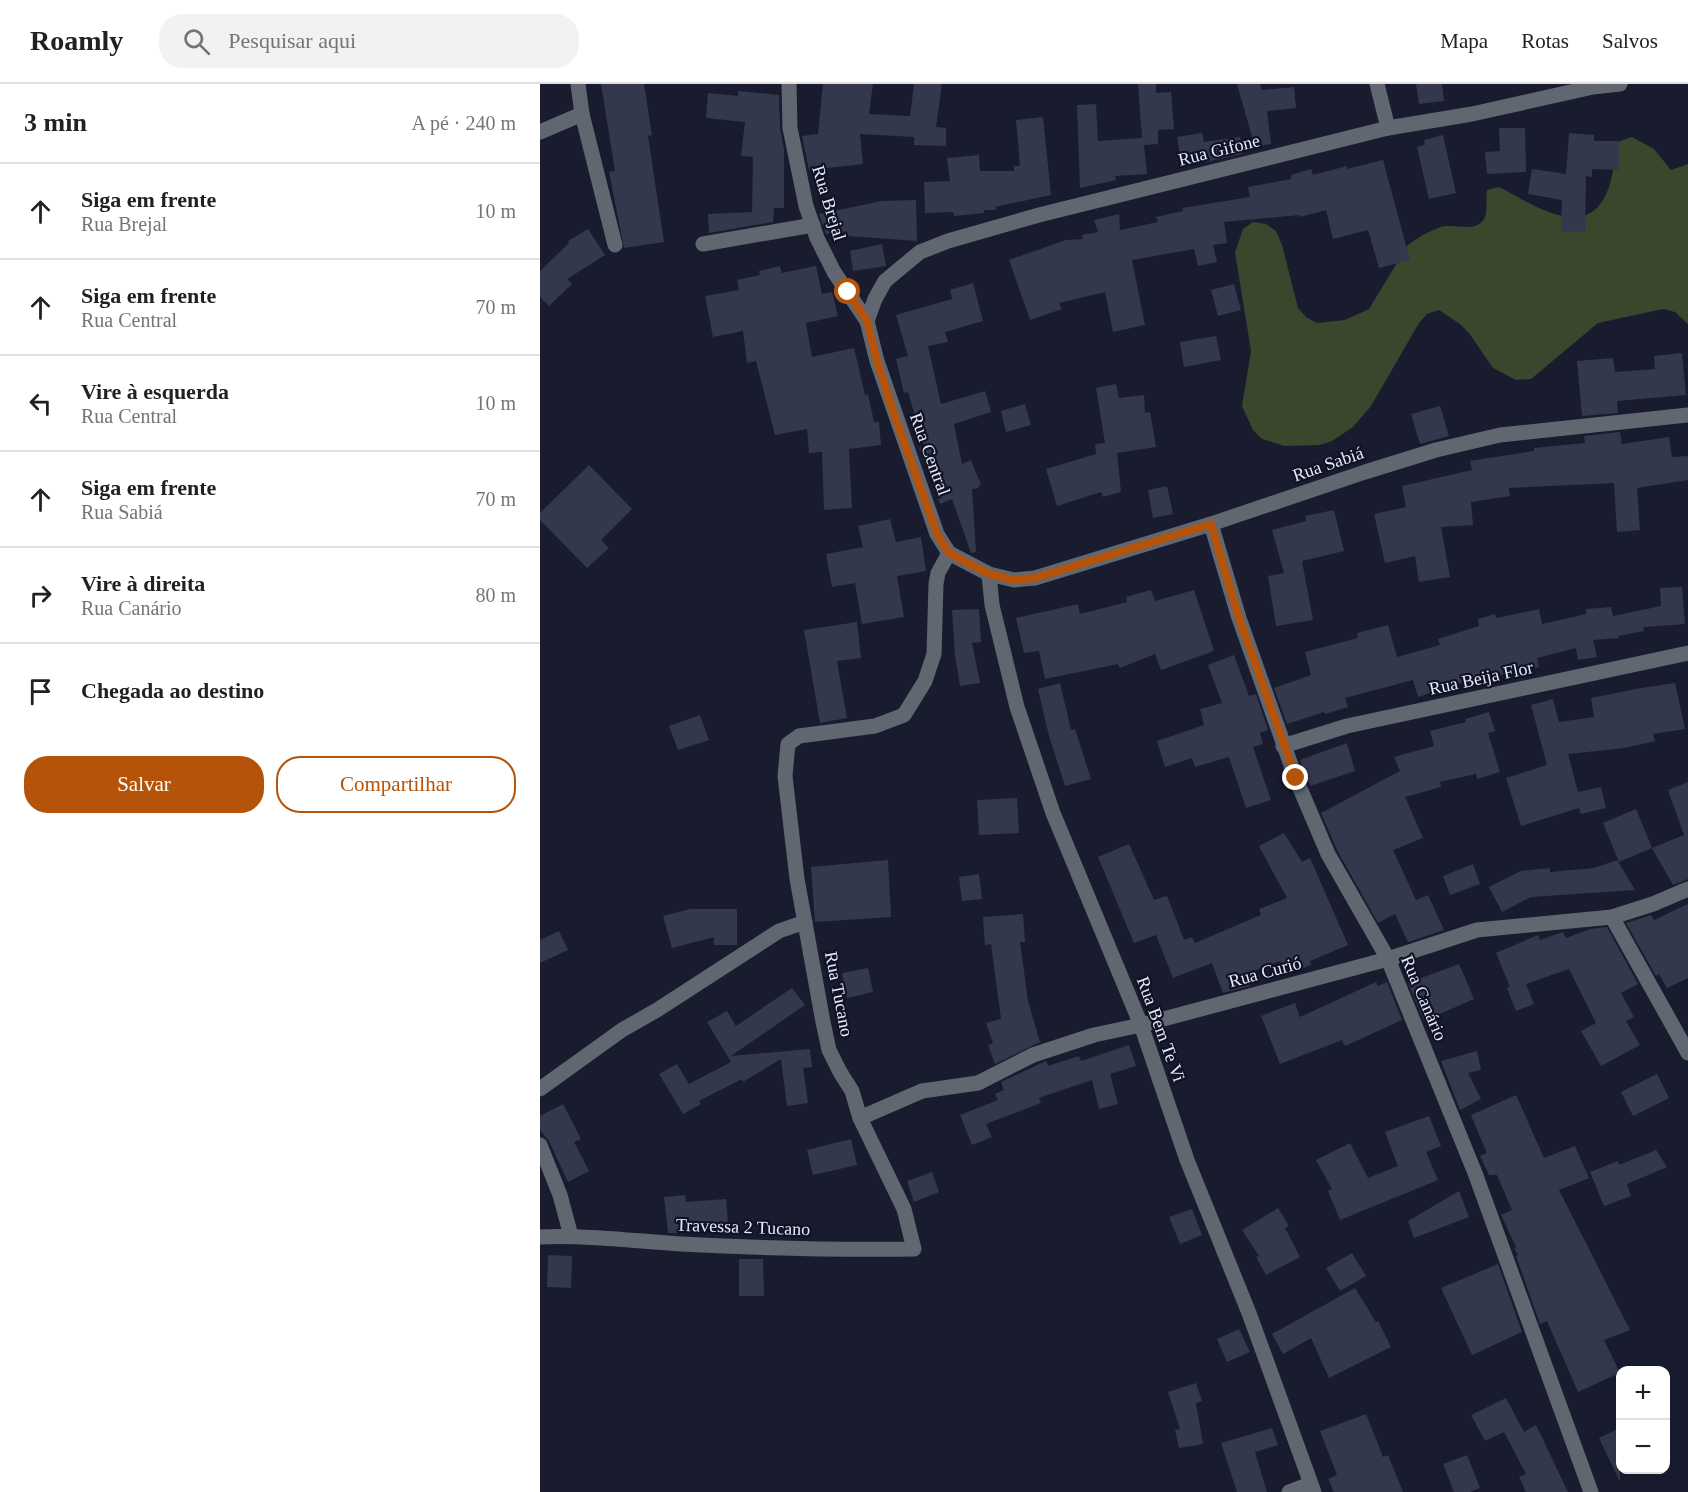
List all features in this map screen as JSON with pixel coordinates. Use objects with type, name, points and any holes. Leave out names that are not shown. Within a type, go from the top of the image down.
[{"type":"street","points":[[578,84],[582,114],[615,245]]},
{"type":"street","name":"Rua Brejal","points":[[789,84],[790,128],[802,188],[817,238],[834,272],[867,321]]},
{"type":"street","points":[[1377,84],[1388,128]]},
{"type":"street","name":"Rua Gifone","points":[[867,321],[874,299],[885,281],[920,252],[948,241],[1039,215],[1388,128],[1472,114],[1593,87],[1620,84]]},
{"type":"street","points":[[540,132],[582,114]]},
{"type":"street","points":[[703,244],[813,225]]},
{"type":"street","name":"Rua Central","points":[[867,321],[893,411],[937,534],[949,553]]},
{"type":"street","name":"Rua Sabiá","points":[[989,574],[1014,580],[1035,578],[1211,524],[1436,450],[1500,435],[1688,415]]},
{"type":"street","name":"Rua Canário","points":[[1211,524],[1239,618],[1283,746],[1328,854],[1388,959],[1475,1173],[1591,1492]]},
{"type":"street","points":[[949,553],[989,574]]},
{"type":"street","name":"Rua Tucano","points":[[914,1249],[904,1209],[860,1118],[852,1091],[830,1050],[797,879],[785,776],[788,744],[799,736],[875,726],[904,715],[925,681],[934,654],[936,584],[938,573],[949,553]]},
{"type":"street","name":"Rua Bem Te Vi","points":[[989,574],[992,605],[1017,707],[1053,813],[1141,1025],[1188,1160],[1249,1313],[1312,1488]]},
{"type":"street","name":"Rua Beija Flor","points":[[1283,746],[1347,726],[1688,653]]},
{"type":"street","name":"Rua Curió","points":[[860,1118],[922,1091],[978,1083],[1033,1055],[1094,1035],[1141,1025],[1388,959],[1477,930],[1612,917],[1653,904],[1688,889]]},
{"type":"street","points":[[1612,917],[1688,1053]]},
{"type":"street","points":[[540,1089],[622,1030],[779,931],[805,922]]},
{"type":"street","points":[[540,1145],[554,1178],[571,1236]]},
{"type":"street","name":"Travessa 2 Tucano","points":[[540,1237],[571,1236],[706,1245],[846,1250],[914,1249]]},
{"type":"street","points":[[1289,1492],[1312,1488]]},
{"type":"green space","points":[[1632,137],[1654,149],[1671,170],[1688,164],[1688,324],[1675,312],[1663,309],[1598,323],[1531,379],[1516,380],[1493,368],[1469,333],[1439,310],[1427,314],[1419,323],[1371,406],[1353,427],[1332,441],[1320,445],[1285,446],[1262,439],[1253,430],[1242,406],[1251,351],[1235,252],[1243,229],[1253,222],[1266,224],[1276,231],[1282,245],[1298,308],[1306,317],[1317,323],[1345,320],[1369,309],[1412,242],[1441,227],[1467,227],[1479,224],[1486,214],[1487,190],[1499,187],[1528,203],[1560,216],[1575,217],[1588,214],[1600,204],[1609,187],[1620,141]]},
{"type":"building","points":[[601,84],[644,84],[652,135],[648,136],[664,242],[624,248],[609,172],[615,171]]},
{"type":"building","points":[[823,84],[873,84],[869,114],[910,116],[914,84],[942,84],[936,127],[946,128],[946,146],[914,145],[914,137],[860,134],[863,164],[809,170],[802,136],[818,134]]},
{"type":"building","points":[[1138,84],[1156,84],[1156,93],[1171,92],[1174,129],[1158,130],[1158,144],[1144,145],[1147,174],[1115,176],[1116,180],[1080,188],[1077,105],[1096,104],[1098,141],[1142,138]]},
{"type":"building","points":[[1237,84],[1260,84],[1262,90],[1294,87],[1296,108],[1267,111],[1271,144],[1255,147]]},
{"type":"building","points":[[1416,84],[1442,84],[1444,101],[1419,104]]},
{"type":"building","points":[[738,91],[779,95],[780,128],[784,149],[784,208],[774,208],[773,222],[709,233],[708,214],[752,212],[753,157],[741,156],[745,122],[706,118],[708,93],[738,96]]},
{"type":"building","points":[[1043,117],[1051,195],[995,207],[996,210],[984,210],[984,213],[954,216],[953,212],[925,213],[924,182],[950,181],[947,158],[979,155],[980,171],[1014,171],[1014,166],[1020,166],[1016,120]]},
{"type":"building","points":[[1499,128],[1525,128],[1526,172],[1487,174],[1485,152],[1500,151]]},
{"type":"building","points":[[1202,133],[1204,142],[1240,137],[1243,154],[1182,167],[1177,137]]},
{"type":"building","points":[[1569,133],[1594,135],[1594,141],[1619,141],[1619,170],[1592,169],[1592,177],[1586,176],[1585,232],[1561,231],[1562,200],[1528,194],[1532,169],[1566,174]]},
{"type":"building","points":[[1443,135],[1456,193],[1429,199],[1417,147],[1425,145],[1424,140]]},
{"type":"building","points":[[1383,160],[1410,260],[1379,268],[1368,230],[1333,239],[1326,210],[1300,217],[1300,215],[1224,222],[1227,243],[1213,245],[1217,262],[1198,266],[1194,249],[1132,260],[1145,325],[1113,332],[1105,292],[1059,303],[1062,309],[1030,320],[1009,260],[1066,240],[1083,239],[1082,235],[1098,232],[1094,220],[1119,214],[1120,230],[1158,222],[1156,217],[1183,211],[1183,208],[1250,197],[1248,187],[1291,179],[1291,175],[1311,169],[1313,175]]},
{"type":"building","points":[[916,200],[917,241],[826,234],[819,214],[882,201]]},
{"type":"building","points":[[588,229],[605,255],[567,279],[572,284],[549,306],[540,297],[540,271],[569,243],[568,241]]},
{"type":"building","points":[[882,244],[886,266],[853,271],[850,251]]},
{"type":"building","points":[[780,266],[782,273],[816,266],[822,294],[832,292],[838,316],[806,323],[812,357],[854,348],[874,422],[879,422],[881,445],[849,449],[852,508],[824,510],[822,452],[809,453],[807,429],[775,435],[756,361],[747,363],[743,331],[713,337],[705,296],[739,290],[737,280],[760,275],[759,271]]},
{"type":"building","points":[[973,283],[983,321],[945,332],[948,342],[928,346],[941,404],[985,391],[991,412],[954,424],[962,464],[971,460],[981,485],[978,486],[979,488],[972,489],[976,552],[971,553],[952,499],[940,504],[919,448],[924,446],[908,392],[904,393],[896,359],[908,356],[896,315],[952,299],[950,290]]},
{"type":"building","points":[[1234,284],[1241,310],[1218,316],[1211,290]]},
{"type":"building","points":[[1216,336],[1221,360],[1184,367],[1180,342]]},
{"type":"building","points":[[1682,353],[1686,395],[1617,401],[1618,413],[1582,416],[1577,361],[1613,358],[1615,372],[1655,369],[1654,356]]},
{"type":"building","points":[[1116,384],[1119,398],[1144,395],[1145,413],[1150,412],[1156,447],[1117,453],[1121,492],[1103,497],[1101,492],[1057,506],[1046,469],[1096,454],[1095,444],[1105,443],[1096,388]]},
{"type":"building","points":[[1025,404],[1031,425],[1006,432],[1001,411]]},
{"type":"building","points":[[1440,406],[1449,436],[1420,444],[1411,414]]},
{"type":"building","points":[[1620,432],[1622,444],[1669,437],[1672,457],[1688,456],[1688,480],[1637,488],[1640,530],[1617,532],[1614,483],[1509,488],[1510,496],[1471,502],[1473,525],[1441,527],[1450,577],[1419,582],[1415,556],[1385,563],[1374,514],[1406,507],[1402,486],[1472,470],[1470,461],[1534,451],[1534,448],[1585,443],[1584,436]]},
{"type":"building","points":[[589,465],[632,509],[601,540],[609,548],[587,568],[540,520],[540,513]]},
{"type":"building","points":[[1167,486],[1173,514],[1153,518],[1148,490]]},
{"type":"building","points":[[1334,510],[1344,551],[1302,561],[1313,620],[1276,626],[1268,576],[1284,573],[1272,530],[1306,521],[1305,516]]},
{"type":"building","points":[[890,519],[896,542],[921,537],[926,571],[897,576],[904,617],[862,624],[855,583],[832,587],[826,554],[863,547],[858,526]]},
{"type":"building","points":[[1682,587],[1685,624],[1643,627],[1644,631],[1618,636],[1619,638],[1593,640],[1597,657],[1578,660],[1576,648],[1537,658],[1539,667],[1492,677],[1491,673],[1418,697],[1413,680],[1345,698],[1348,707],[1287,724],[1274,688],[1311,675],[1305,652],[1358,638],[1357,633],[1388,625],[1397,657],[1440,645],[1438,639],[1479,626],[1478,619],[1495,614],[1496,618],[1539,609],[1542,624],[1586,614],[1586,609],[1611,607],[1613,616],[1661,606],[1660,588]]},
{"type":"building","points":[[1151,590],[1155,601],[1194,590],[1214,651],[1161,670],[1155,654],[1120,668],[1118,664],[1045,679],[1039,651],[1024,653],[1016,618],[1078,604],[1080,614],[1127,602],[1126,597]]},
{"type":"building","points":[[979,609],[981,642],[972,643],[980,683],[960,686],[952,610]]},
{"type":"building","points":[[857,622],[861,658],[837,661],[847,718],[820,723],[804,630]]},
{"type":"building","points":[[1234,655],[1249,696],[1256,694],[1268,730],[1260,733],[1263,744],[1253,747],[1271,800],[1246,808],[1229,757],[1195,767],[1192,758],[1165,767],[1157,741],[1204,725],[1200,709],[1222,703],[1208,665]]},
{"type":"building","points":[[1060,683],[1071,730],[1075,729],[1091,779],[1065,786],[1049,736],[1038,689]]},
{"type":"building","points":[[1675,683],[1685,729],[1653,734],[1655,741],[1625,748],[1568,754],[1578,792],[1601,787],[1606,808],[1581,814],[1579,808],[1521,826],[1506,778],[1547,765],[1531,705],[1553,699],[1559,722],[1594,717],[1591,698]]},
{"type":"building","points":[[1489,712],[1495,731],[1488,733],[1500,772],[1477,779],[1476,774],[1440,782],[1441,787],[1405,797],[1423,838],[1393,850],[1416,900],[1428,895],[1444,930],[1408,942],[1395,914],[1378,923],[1337,850],[1321,813],[1400,771],[1394,757],[1434,746],[1430,731],[1466,722],[1465,719]]},
{"type":"building","points":[[700,715],[709,740],[678,750],[669,726]]},
{"type":"building","points":[[1347,743],[1355,771],[1310,786],[1300,760]]},
{"type":"building","points":[[1688,782],[1688,879],[1673,885],[1652,848],[1684,835],[1668,790]]},
{"type":"building","points":[[1017,798],[1019,833],[979,835],[977,800]]},
{"type":"building","points":[[1636,809],[1652,848],[1619,862],[1603,823]]},
{"type":"building","points":[[1284,833],[1302,862],[1310,858],[1348,945],[1310,961],[1311,965],[1286,975],[1280,961],[1245,974],[1250,986],[1223,993],[1212,963],[1173,978],[1156,935],[1134,943],[1098,857],[1129,844],[1154,900],[1167,896],[1184,940],[1192,937],[1195,943],[1261,915],[1259,909],[1287,898],[1259,846]]},
{"type":"building","points":[[888,860],[891,917],[815,922],[811,867]]},
{"type":"building","points":[[1617,860],[1635,890],[1531,897],[1502,912],[1489,887],[1521,871],[1550,868],[1550,872],[1594,868]]},
{"type":"building","points":[[1473,864],[1480,884],[1450,895],[1443,876]]},
{"type":"building","points":[[979,874],[982,899],[962,901],[959,877]]},
{"type":"building","points":[[1688,904],[1688,978],[1667,988],[1659,974],[1656,976],[1626,923],[1651,915],[1654,920]]},
{"type":"building","points":[[690,909],[737,909],[737,945],[714,945],[714,937],[672,948],[663,916]]},
{"type":"building","points":[[1023,914],[1025,942],[1020,942],[1028,1001],[1040,1042],[995,1064],[988,1045],[993,1043],[986,1023],[1001,1019],[991,944],[985,945],[983,917]]},
{"type":"building","points":[[1607,927],[1638,984],[1621,993],[1634,1017],[1626,1021],[1640,1045],[1601,1066],[1581,1031],[1596,1023],[1569,969],[1526,984],[1534,1004],[1516,1011],[1507,988],[1510,987],[1496,953],[1538,935],[1540,940],[1563,932],[1566,938],[1590,929]]},
{"type":"building","points":[[559,931],[568,950],[540,963],[540,940]]},
{"type":"building","points":[[1459,964],[1474,999],[1424,1021],[1408,983]]},
{"type":"building","points":[[868,968],[873,992],[847,998],[842,973]]},
{"type":"building","points":[[1376,982],[1378,986],[1387,982],[1402,1020],[1345,1046],[1342,1040],[1280,1064],[1261,1016],[1295,1003],[1300,1017]]},
{"type":"building","points":[[792,988],[805,1005],[731,1056],[810,1049],[812,1067],[803,1068],[808,1103],[787,1106],[781,1059],[743,1082],[742,1079],[699,1101],[701,1104],[683,1114],[659,1074],[677,1064],[689,1084],[731,1062],[707,1022],[727,1011],[736,1026]]},
{"type":"building","points":[[1129,1045],[1136,1066],[1110,1074],[1118,1104],[1099,1109],[1092,1080],[1039,1098],[1041,1103],[986,1124],[992,1137],[972,1145],[960,1115],[998,1100],[995,1094],[1004,1090],[1001,1082],[1046,1061],[1048,1066],[1079,1056],[1081,1061]]},
{"type":"building","points":[[1477,1051],[1481,1070],[1468,1073],[1481,1099],[1460,1110],[1441,1061]]},
{"type":"building","points":[[1657,1074],[1669,1098],[1633,1116],[1621,1092]]},
{"type":"building","points":[[1516,1095],[1544,1158],[1575,1146],[1589,1178],[1559,1190],[1630,1330],[1604,1340],[1617,1366],[1616,1375],[1578,1392],[1547,1321],[1540,1324],[1516,1256],[1518,1255],[1514,1248],[1516,1247],[1501,1215],[1512,1210],[1497,1175],[1489,1175],[1480,1156],[1487,1153],[1471,1115]]},
{"type":"building","points":[[563,1104],[581,1139],[574,1142],[589,1171],[568,1182],[549,1141],[540,1130],[540,1116]]},
{"type":"building","points":[[1429,1116],[1441,1146],[1426,1152],[1438,1180],[1340,1220],[1328,1191],[1332,1189],[1316,1160],[1350,1143],[1368,1178],[1398,1166],[1385,1132]]},
{"type":"building","points":[[851,1139],[857,1165],[813,1175],[807,1150]]},
{"type":"building","points":[[1656,1150],[1667,1167],[1627,1184],[1631,1196],[1604,1206],[1590,1172],[1618,1161],[1619,1165]]},
{"type":"building","points":[[932,1172],[939,1192],[914,1202],[907,1181]]},
{"type":"building","points":[[1459,1191],[1469,1217],[1414,1238],[1408,1221]]},
{"type":"building","points":[[685,1195],[686,1202],[726,1199],[728,1224],[688,1227],[689,1233],[668,1233],[664,1197]]},
{"type":"building","points":[[1278,1208],[1289,1226],[1285,1228],[1300,1257],[1266,1275],[1256,1257],[1259,1256],[1242,1230]]},
{"type":"building","points":[[1192,1209],[1202,1235],[1180,1244],[1169,1217]]},
{"type":"building","points":[[1352,1253],[1366,1276],[1340,1291],[1326,1268]]},
{"type":"building","points":[[548,1255],[572,1256],[571,1288],[547,1287]]},
{"type":"building","points":[[739,1259],[763,1259],[764,1296],[739,1296]]},
{"type":"building","points":[[1498,1264],[1522,1332],[1472,1355],[1441,1288]]},
{"type":"building","points":[[1355,1288],[1376,1322],[1378,1321],[1391,1347],[1329,1378],[1311,1338],[1283,1354],[1272,1334]]},
{"type":"building","points":[[1239,1329],[1250,1352],[1227,1362],[1217,1339]]},
{"type":"building","points":[[1196,1383],[1202,1401],[1196,1403],[1203,1444],[1179,1448],[1175,1430],[1180,1429],[1168,1392]]},
{"type":"building","points":[[1506,1398],[1524,1432],[1536,1425],[1568,1492],[1526,1492],[1519,1477],[1526,1474],[1504,1432],[1485,1441],[1471,1415]]},
{"type":"building","points":[[1366,1414],[1383,1457],[1388,1455],[1403,1492],[1334,1492],[1328,1479],[1337,1475],[1320,1431]]},
{"type":"building","points":[[1272,1428],[1278,1445],[1255,1452],[1267,1492],[1237,1492],[1221,1443]]},
{"type":"building","points":[[1616,1430],[1616,1474],[1599,1438]]},
{"type":"building","points":[[1467,1455],[1480,1488],[1470,1492],[1454,1492],[1443,1464]]},
{"type":"route","points":[[848,292],[867,321],[893,411],[937,534],[949,553],[989,574],[1014,580],[1035,578],[1211,524],[1239,618],[1296,778]]}]
